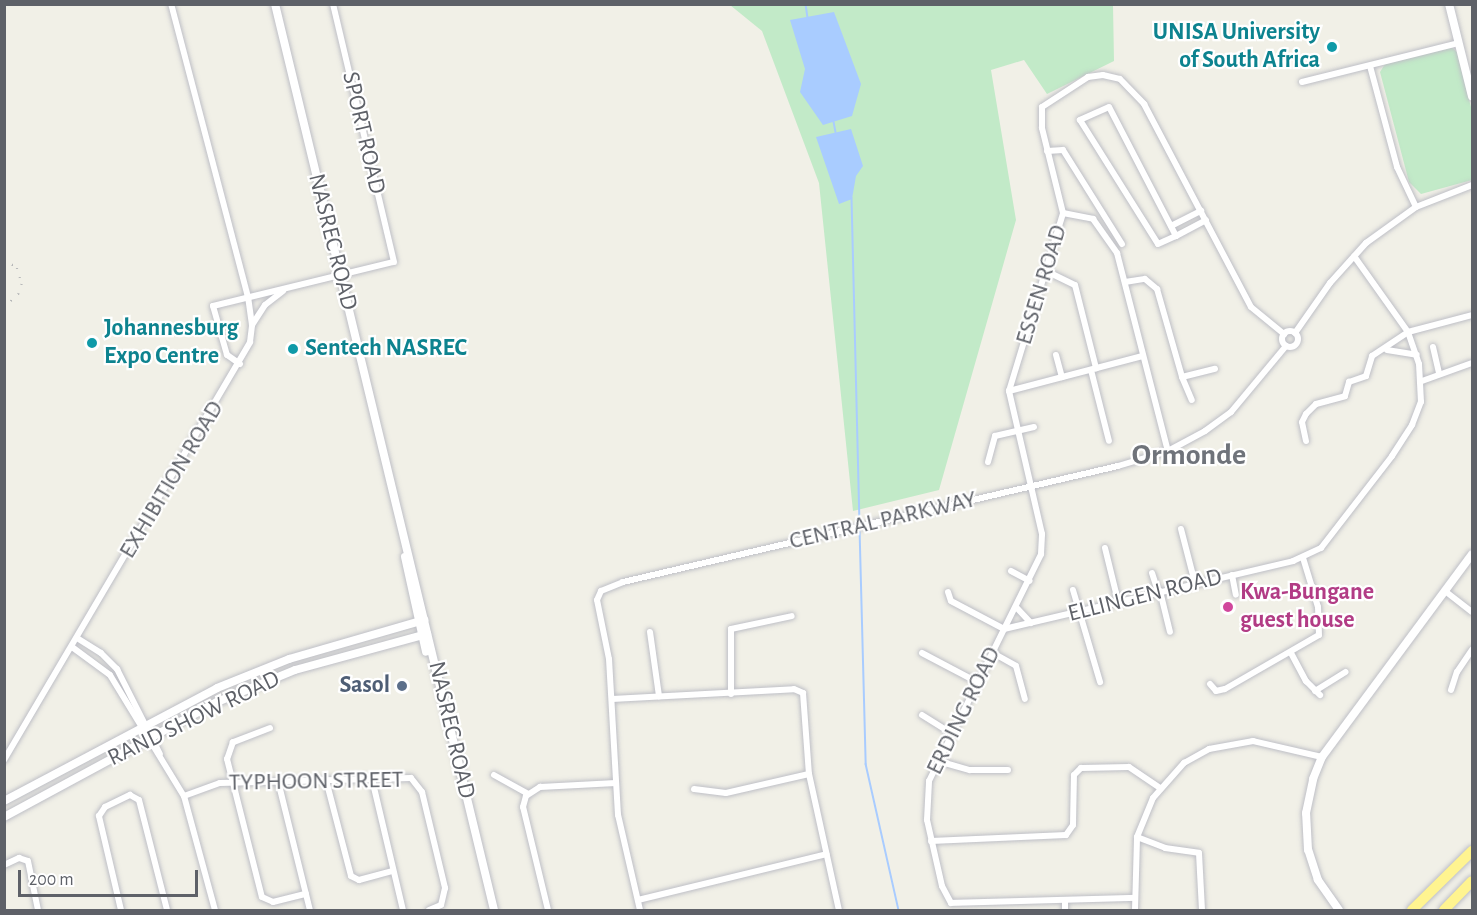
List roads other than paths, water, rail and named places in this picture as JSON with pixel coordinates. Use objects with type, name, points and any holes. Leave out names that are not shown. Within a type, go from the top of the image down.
[{"type":"highway","points":[[1412,910],[1473,851]]},
{"type":"highway","points":[[1444,910],[1473,881]]},
{"type":"main road","name":"NASREC ROAD","points":[[275,4],[492,910]]},
{"type":"main road","name":"RAND SHOW ROAD","points":[[4,801],[143,725],[289,659],[421,620]]},
{"type":"main road","name":"RAND SHOW ROAD","points":[[4,818],[150,736],[217,702],[295,670],[425,634]]},
{"type":"street","name":"EXHIBITION ROAD","points":[[4,760],[240,364],[252,325],[248,297],[171,4]]},
{"type":"street","name":"SPORT ROAD","points":[[333,4],[394,262],[340,274]]},
{"type":"street","points":[[1449,4],[1473,96]]},
{"type":"street","points":[[1302,82],[1458,43]]},
{"type":"street","points":[[1370,66],[1397,167],[1416,207]]},
{"type":"street","points":[[1063,213],[1047,151],[1041,120],[1042,107],[1088,77],[1103,75],[1120,79],[1138,95],[1251,307],[1284,334],[1286,346]]},
{"type":"street","points":[[1176,236],[1109,107],[1080,120],[1158,244],[1176,236],[1206,220]]},
{"type":"street","points":[[1047,151],[1064,151],[1122,244]]},
{"type":"street","points":[[1284,334],[1295,333],[1354,256],[1381,230],[1416,207],[1471,187]]},
{"type":"street","points":[[1171,226],[1201,212]]},
{"type":"street","name":"ESSEN ROAD","points":[[1030,486],[1009,391],[1063,213],[1096,221],[1117,253],[1168,451]]},
{"type":"street","name":"ELLINGEN ROAD","points":[[1004,629],[1303,558],[1333,536],[1406,435],[1421,402],[1422,381],[1417,355],[1408,332],[1354,256]]},
{"type":"street","points":[[1046,271],[1075,285],[1109,441]]},
{"type":"street","points":[[240,364],[227,355],[213,306],[340,274]]},
{"type":"street","points":[[1125,282],[1145,279],[1157,289],[1182,377],[1192,400]]},
{"type":"street","points":[[252,325],[265,305],[291,286]]},
{"type":"street","points":[[1306,441],[1302,422],[1306,414],[1316,404],[1345,396],[1349,382],[1366,375],[1370,357],[1386,350],[1408,332],[1473,315]]},
{"type":"street","name":"CENTRAL PARKWAY","points":[[640,910],[618,815],[608,646],[597,600],[604,589],[1168,451],[1205,431],[1231,412],[1286,346],[1296,345],[1295,333]]},
{"type":"street","points":[[1433,347],[1439,372]]},
{"type":"street","points":[[1386,350],[1417,355]]},
{"type":"street","points":[[1056,355],[1062,377]]},
{"type":"street","points":[[1009,391],[1142,356]]},
{"type":"street","points":[[1422,381],[1439,372],[1473,363]]},
{"type":"street","points":[[1182,377],[1215,369]]},
{"type":"street","points":[[988,462],[993,438],[1034,427]]},
{"type":"street","name":"ERDING ROAD","points":[[951,903],[942,886],[931,841],[927,799],[938,761],[1030,581],[1043,543],[1030,486]]},
{"type":"street","points":[[1181,529],[1195,583]]},
{"type":"street","points":[[1105,548],[1118,602]]},
{"type":"street","points":[[1338,910],[1318,880],[1307,842],[1308,801],[1322,757],[1473,554]]},
{"type":"street","points":[[1209,684],[1216,691],[1225,689],[1291,653],[1321,632],[1303,558]]},
{"type":"street","points":[[1011,572],[1030,581]]},
{"type":"street","points":[[1152,573],[1170,632]]},
{"type":"street","points":[[1232,575],[1236,595]]},
{"type":"street","points":[[1073,590],[1100,682]]},
{"type":"street","points":[[1445,591],[1473,612]]},
{"type":"street","points":[[948,592],[951,601],[1004,629]]},
{"type":"street","points":[[1016,607],[1023,618],[1033,623]]},
{"type":"street","points":[[732,694],[731,629],[792,616]]},
{"type":"street","points":[[650,632],[659,696]]},
{"type":"street","points":[[77,639],[110,659],[143,725]]},
{"type":"street","points":[[72,646],[110,675],[150,736],[184,796],[193,819],[215,910]]},
{"type":"street","points":[[1451,690],[1457,672],[1473,650]]},
{"type":"street","points":[[922,652],[977,682]]},
{"type":"street","points":[[993,653],[1016,666],[1025,699]]},
{"type":"street","points":[[1291,653],[1318,693],[1345,672]]},
{"type":"street","points":[[612,699],[794,689],[802,693],[809,774],[839,910]]},
{"type":"street","points":[[922,715],[951,733]]},
{"type":"street","points":[[270,728],[230,746],[227,754],[233,782],[262,897],[273,902],[306,894]]},
{"type":"street","points":[[1135,910],[1137,837],[1160,788],[1191,758],[1224,744],[1261,742],[1322,757]]},
{"type":"street","points":[[938,761],[970,770],[1008,770]]},
{"type":"street","points":[[931,841],[1066,835],[1073,825],[1074,775],[1081,768],[1133,768],[1160,788]]},
{"type":"street","points":[[694,789],[726,793],[809,774]]},
{"type":"street","points":[[494,775],[528,794]]},
{"type":"street","name":"TYPHOON STREET","points":[[184,796],[212,784],[233,782],[407,777],[420,788],[445,888],[441,905],[429,910]]},
{"type":"street","points":[[372,779],[403,910]]},
{"type":"street","points":[[326,780],[351,876],[360,880],[393,871]]},
{"type":"street","points":[[278,781],[310,910]]},
{"type":"street","points":[[548,910],[523,807],[528,794],[540,787],[616,783]]},
{"type":"street","points":[[121,910],[99,816],[105,807],[130,795],[139,800],[167,910]]},
{"type":"street","points":[[1137,837],[1165,848],[1199,853],[1202,910]]},
{"type":"street","points":[[638,900],[826,854]]},
{"type":"street","points":[[4,865],[19,858],[28,861],[38,910]]},
{"type":"street","points":[[950,910],[951,903],[1135,898]]},
{"type":"street","points":[[1065,900],[1065,910]]},
{"type":"water","points":[[834,12],[861,84],[852,116],[823,125],[800,92],[805,69],[790,20]]},
{"type":"water","points":[[851,129],[863,166],[856,176],[852,199],[839,204],[816,137]]},
{"type":"waterway","points":[[806,4],[808,19]]},
{"type":"waterway","points":[[834,122],[836,132]]},
{"type":"waterway","points":[[852,198],[860,523]]},
{"type":"waterway","points":[[860,528],[866,764],[899,910]]},
{"type":"railway","points":[[4,259],[17,268],[22,284],[19,294],[4,308]]},
{"type":"place","name":"UNISA University of South Africa","points":[[1332,47]]},
{"type":"place","name":"Johannesburg Expo Centre","points":[[92,343]]},
{"type":"place","name":"Sentech NASREC","points":[[293,349]]},
{"type":"place","name":"Kwa-Bungane guest house","points":[[1228,607]]},
{"type":"place","name":"Sasol","points":[[402,686]]},
{"type":"district","name":"Ormonde","points":[[1189,455]]}]
